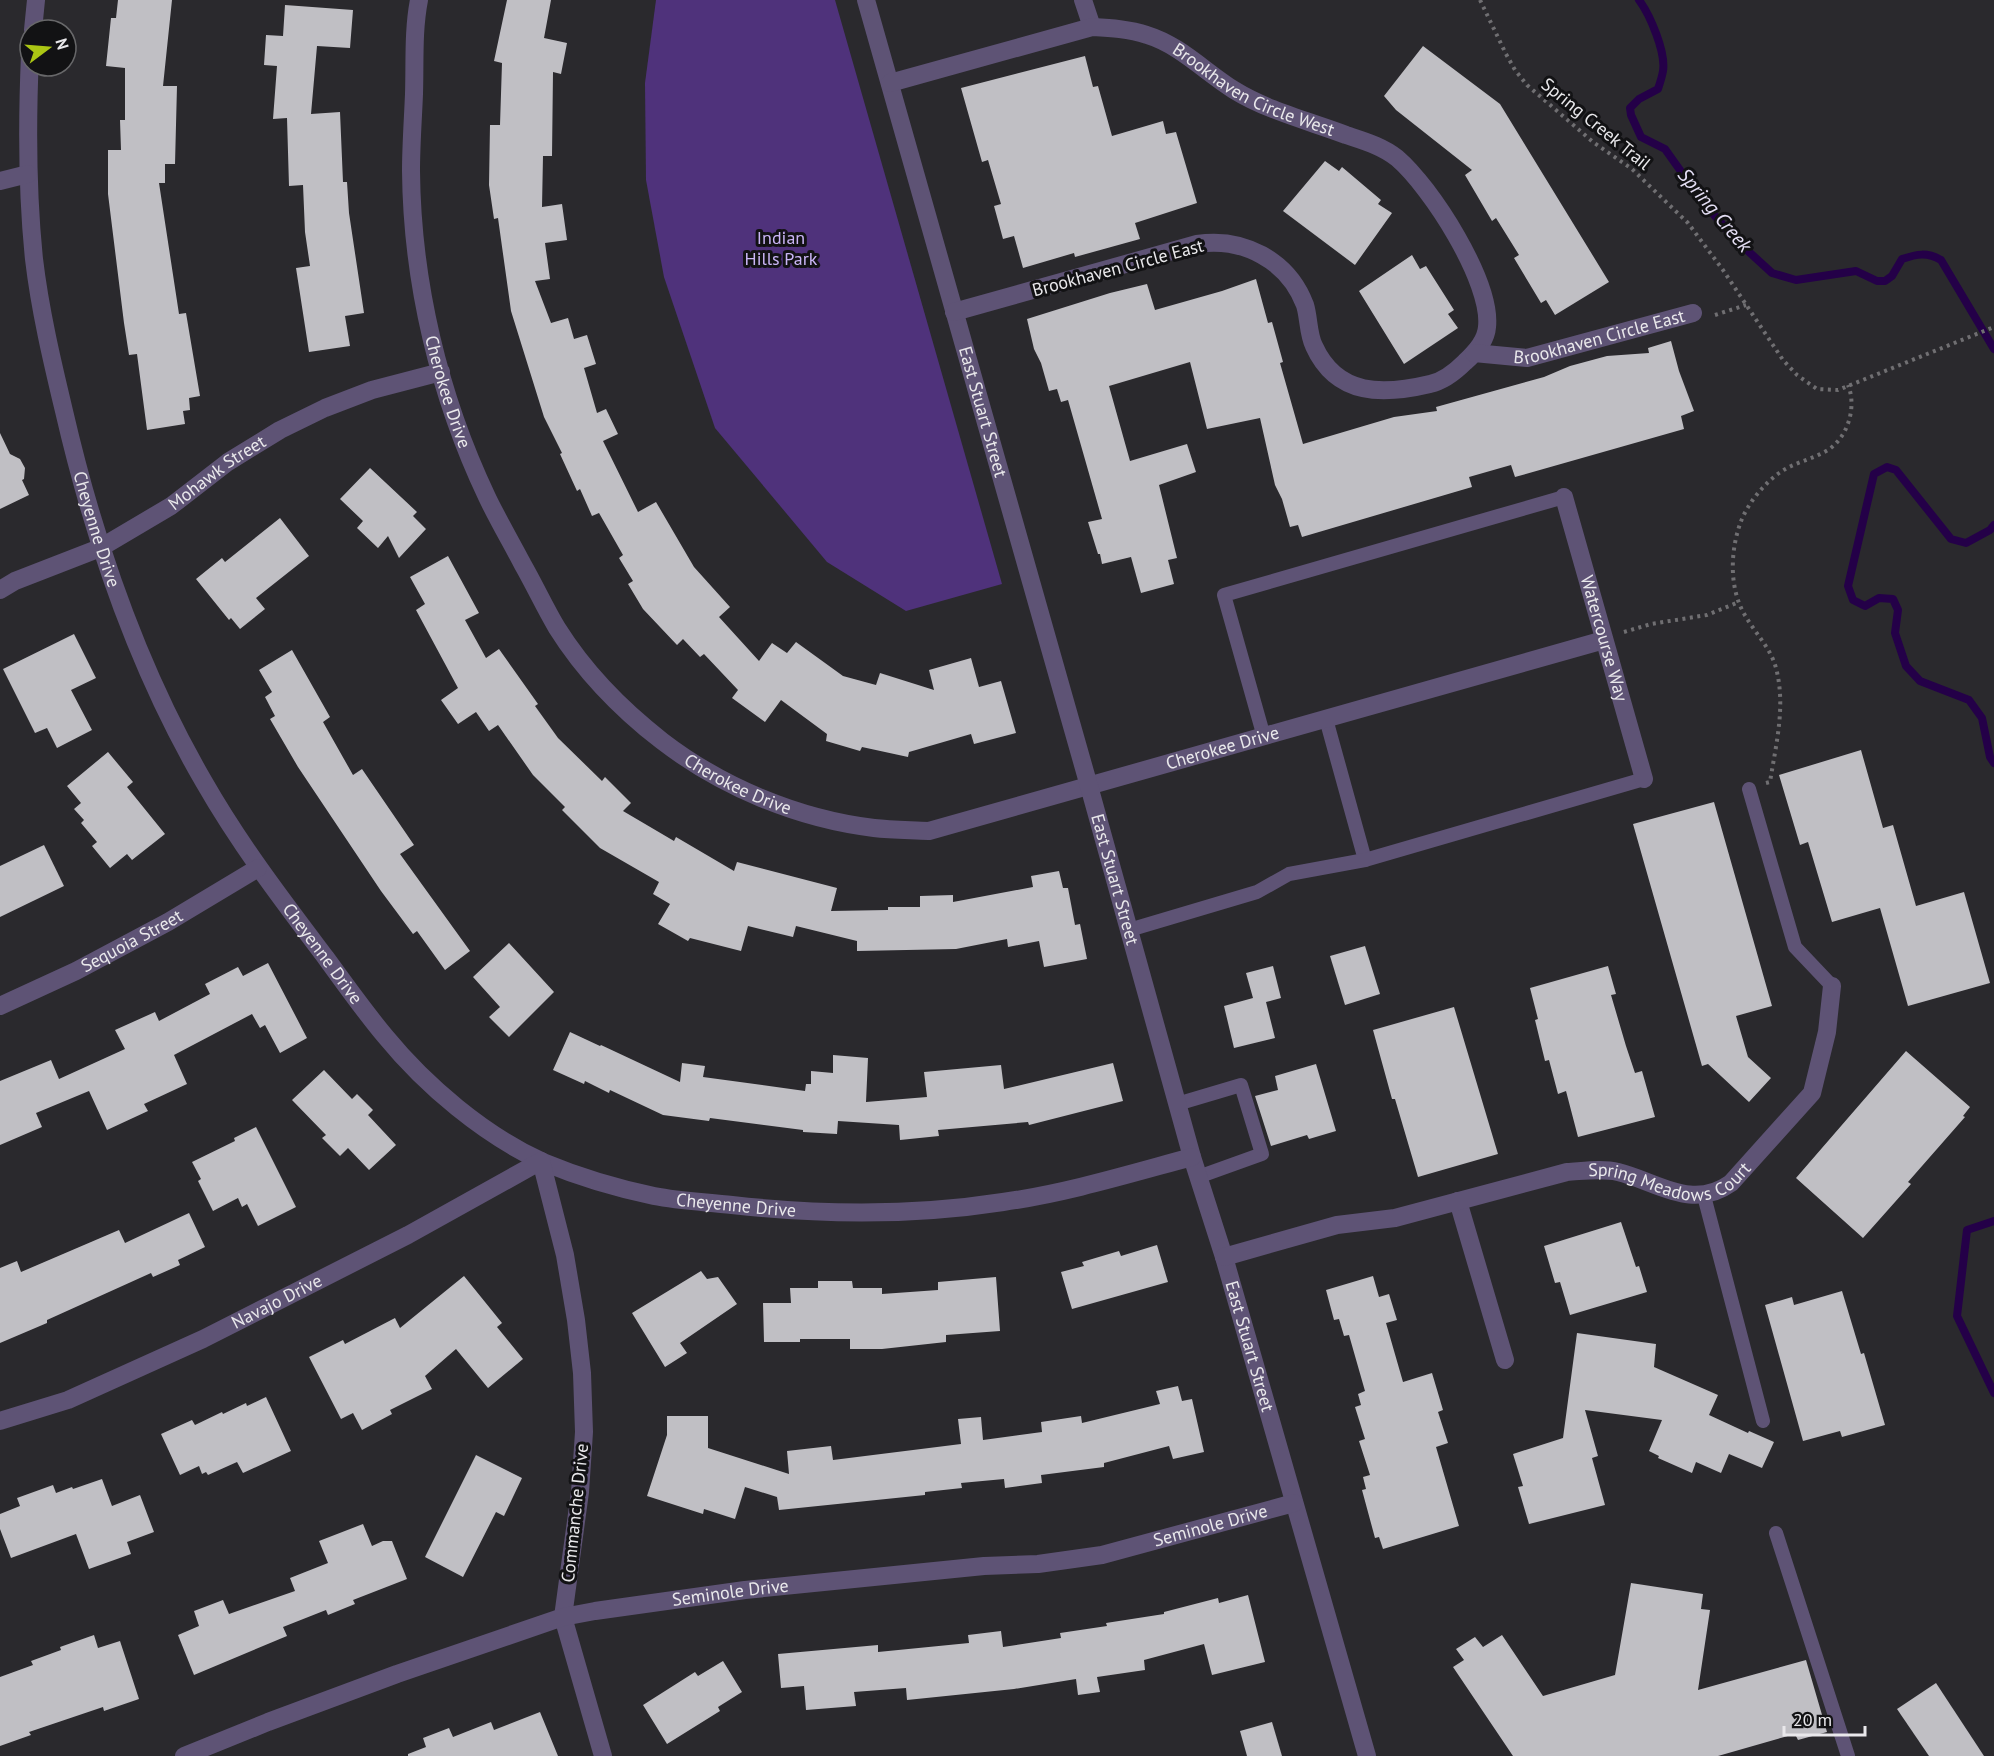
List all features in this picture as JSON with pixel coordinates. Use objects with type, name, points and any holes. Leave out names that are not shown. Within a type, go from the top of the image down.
[{"type":"street","points":[[34,18],[36,0]]},
{"type":"street","name":"Cherokee Drive","points":[[419,0],[414,57],[411,171],[418,253],[426,310],[441,372],[460,432],[487,497],[557,628],[590,672],[621,706],[662,741],[713,775],[762,798],[821,818],[873,828],[929,831],[1604,640]]},
{"type":"street","name":"East Stuart Street","points":[[866,0],[1177,1104],[1224,1257],[1367,1756]]},
{"type":"street","points":[[1083,0],[1092,27]]},
{"type":"street","name":"Brookhaven Circle West","points":[[890,83],[1092,27],[1118,28],[1148,35],[1172,46],[1234,90],[1265,106],[1375,145],[1395,156],[1408,168],[1432,198],[1455,234],[1481,286],[1487,308],[1488,328],[1474,353]]},
{"type":"street","name":"Cheyenne Drive","points":[[29,78],[28,174],[34,258],[46,332],[76,463],[100,548],[128,625],[162,703],[202,779],[258,868],[385,1036],[422,1076],[468,1116],[513,1146],[541,1161],[598,1182],[658,1197],[783,1210],[833,1213],[918,1211],[1003,1203],[1086,1186],[1192,1156]]},
{"type":"street","points":[[0,181],[28,174]]},
{"type":"street","name":"Brookhaven Circle East","points":[[954,312],[1197,244],[1209,242],[1235,244],[1260,253],[1276,264],[1294,283],[1305,306],[1314,345],[1327,367],[1346,383],[1361,389],[1386,392],[1433,384],[1455,372],[1474,353],[1527,358],[1693,313]]},
{"type":"street","name":"Mohawk Street","points":[[0,590],[15,581],[100,548],[171,506],[228,462],[280,430],[325,408],[372,390],[441,372]]},
{"type":"street","name":"Watercourse Way","points":[[1564,497],[1644,779]]},
{"type":"street","name":"Sequoia Street","points":[[0,1006],[76,971],[148,933],[258,868]]},
{"type":"street","name":"Spring Meadows Court","points":[[1224,1257],[1337,1225],[1395,1218],[1567,1172],[1595,1170],[1617,1172],[1679,1193],[1704,1196],[1720,1191],[1731,1184],[1812,1093],[1827,1032],[1832,986]]},
{"type":"street","name":"Navajo Drive","points":[[0,1421],[68,1400],[203,1339],[398,1241],[541,1161]]},
{"type":"street","name":"Commanche Drive","points":[[541,1161],[565,1255],[582,1373],[584,1432],[580,1491],[563,1617],[603,1756]]},
{"type":"street","points":[[1458,1201],[1505,1360]]},
{"type":"street","name":"Seminole Drive","points":[[184,1756],[398,1674],[563,1617],[790,1584],[984,1566],[1038,1564],[1102,1555],[1294,1503]]},
{"type":"lane","points":[[1264,737],[1224,595],[1564,497]]},
{"type":"lane","points":[[1326,719],[1365,860]]},
{"type":"lane","points":[[1129,930],[1257,892],[1289,874],[1365,860],[1644,779]]},
{"type":"lane","points":[[1749,789],[1795,947],[1832,986]]},
{"type":"lane","points":[[1177,1104],[1241,1085],[1262,1154],[1198,1177]]},
{"type":"lane","points":[[1704,1196],[1762,1421]]},
{"type":"lane","points":[[1776,1533],[1848,1756]]},
{"type":"path","name":"Spring Creek Trail","points":[[1480,0],[1506,54],[1527,85],[1593,142],[1632,169],[1688,223],[1783,360],[1806,383],[1817,389],[1828,390],[1848,385],[1994,327]]},
{"type":"path","points":[[1693,313],[1716,315],[1746,305]]},
{"type":"path","points":[[1749,789],[1770,782],[1781,703],[1776,666],[1765,645],[1745,617],[1739,602],[1734,581],[1733,548],[1745,512],[1756,495],[1780,472],[1829,449],[1839,440],[1846,429],[1852,407],[1852,394],[1848,385]]},
{"type":"path","points":[[1604,640],[1651,624],[1707,615],[1739,602]]},
{"type":"green space","name":"Indian Hills Park","points":[[656,0],[835,0],[1002,584],[906,611],[827,562],[715,428],[664,277],[646,180],[645,83]]},
{"type":"building","points":[[118,0],[172,0],[163,86],[177,86],[175,164],[165,164],[165,183],[159,183],[179,314],[186,313],[200,396],[189,398],[190,410],[183,411],[185,424],[147,430],[137,354],[129,355],[108,194],[108,150],[121,150],[120,120],[125,120],[125,68],[106,66],[111,18],[116,18]]},
{"type":"building","points":[[507,0],[551,0],[544,38],[567,43],[561,74],[553,72],[552,156],[543,156],[542,207],[562,204],[567,240],[545,243],[550,279],[535,281],[551,323],[568,318],[574,339],[587,335],[596,364],[584,368],[597,413],[606,409],[618,434],[603,441],[638,512],[656,502],[694,567],[730,607],[719,617],[759,661],[772,643],[787,653],[796,642],[843,676],[876,685],[880,673],[934,690],[929,670],[971,658],[979,687],[1001,681],[1016,733],[974,744],[971,734],[909,752],[908,757],[862,747],[860,751],[826,741],[827,734],[781,700],[765,722],[732,698],[738,690],[704,654],[700,657],[683,639],[677,645],[643,609],[628,584],[633,581],[619,558],[623,555],[599,513],[592,516],[580,489],[577,491],[560,454],[562,453],[544,417],[511,311],[498,218],[494,219],[489,185],[490,125],[500,125],[502,63],[494,61]]},
{"type":"building","points":[[285,5],[353,10],[350,48],[317,46],[311,114],[340,112],[343,182],[347,182],[349,213],[364,313],[345,316],[350,346],[309,352],[296,268],[310,266],[305,232],[303,185],[289,186],[287,118],[273,119],[277,66],[264,65],[266,35],[283,36]]},
{"type":"building","points":[[1423,46],[1500,104],[1609,282],[1555,315],[1546,300],[1541,303],[1514,258],[1519,255],[1496,218],[1492,221],[1465,175],[1472,170],[1396,110],[1384,96]]},
{"type":"building","points":[[1085,56],[1093,87],[1098,86],[1112,136],[1163,121],[1166,134],[1176,132],[1197,203],[1135,223],[1140,239],[1075,257],[1074,253],[1023,268],[1014,236],[1003,239],[994,206],[1001,204],[988,160],[982,162],[961,88]]},
{"type":"building","points":[[1325,161],[1339,171],[1342,167],[1381,200],[1378,204],[1392,213],[1355,265],[1283,211]]},
{"type":"building","points":[[1412,255],[1420,269],[1426,266],[1454,310],[1448,314],[1458,328],[1404,364],[1359,291]]},
{"type":"building","points":[[1256,279],[1268,323],[1272,322],[1283,362],[1280,363],[1303,444],[1394,417],[1437,411],[1436,407],[1544,377],[1570,366],[1607,356],[1649,353],[1648,348],[1671,341],[1694,411],[1681,416],[1684,429],[1515,477],[1511,465],[1469,477],[1472,487],[1302,537],[1298,525],[1290,527],[1282,499],[1275,485],[1260,418],[1207,429],[1190,362],[1109,386],[1130,461],[1187,444],[1196,472],[1159,485],[1177,558],[1168,560],[1174,584],[1141,593],[1131,557],[1102,564],[1088,522],[1102,519],[1068,400],[1061,402],[1057,389],[1049,391],[1041,363],[1034,349],[1027,319],[1147,284],[1155,310]]},
{"type":"building","points":[[0,433],[10,454],[20,459],[25,468],[22,480],[29,495],[0,509]]},
{"type":"building","points":[[370,468],[417,512],[413,516],[426,529],[399,558],[388,536],[378,548],[357,528],[363,521],[340,499]]},
{"type":"building","points":[[280,518],[309,556],[256,598],[265,609],[240,629],[231,618],[229,620],[196,579],[222,558],[225,562]]},
{"type":"building","points":[[448,556],[479,613],[465,620],[486,658],[499,649],[538,704],[535,706],[558,738],[602,781],[605,777],[631,803],[623,811],[674,841],[676,837],[734,871],[737,862],[837,888],[831,911],[920,907],[920,896],[953,895],[953,902],[1033,887],[1031,876],[1059,871],[1063,888],[1068,888],[1075,925],[1080,924],[1087,959],[1044,967],[1039,941],[1008,947],[1007,939],[956,949],[857,951],[857,941],[796,926],[793,937],[748,926],[741,951],[690,938],[688,941],[658,924],[670,904],[653,894],[659,882],[600,848],[562,810],[565,807],[533,775],[498,725],[489,731],[476,712],[458,724],[441,700],[458,688],[416,610],[425,604],[410,577]]},
{"type":"building","points":[[74,634],[96,678],[71,690],[92,730],[57,748],[47,728],[35,733],[3,669]]},
{"type":"building","points":[[292,650],[330,717],[323,722],[353,775],[362,769],[414,845],[400,854],[470,951],[445,970],[417,931],[413,934],[381,891],[298,767],[270,719],[275,716],[265,697],[272,692],[259,670]]},
{"type":"building","points":[[1861,750],[1883,828],[1893,825],[1916,906],[1964,892],[1990,983],[1908,1006],[1880,908],[1832,922],[1808,842],[1800,845],[1779,775]]},
{"type":"building","points":[[108,752],[133,782],[127,787],[165,834],[132,860],[127,854],[110,868],[92,846],[97,842],[81,823],[84,820],[74,809],[81,803],[67,786]]},
{"type":"building","points":[[1714,802],[1772,1006],[1736,1016],[1748,1057],[1771,1078],[1749,1102],[1708,1064],[1702,1066],[1633,824]]},
{"type":"building","points":[[44,845],[64,886],[0,917],[0,866]]},
{"type":"building","points":[[509,943],[554,992],[509,1037],[489,1017],[500,1007],[473,977]]},
{"type":"building","points":[[1365,946],[1380,994],[1345,1005],[1330,956]]},
{"type":"building","points":[[268,963],[307,1038],[280,1053],[265,1025],[260,1028],[252,1014],[174,1055],[187,1084],[144,1104],[148,1111],[107,1130],[89,1091],[36,1113],[42,1127],[0,1145],[0,1081],[51,1060],[59,1079],[125,1049],[115,1030],[155,1012],[159,1021],[210,994],[205,984],[238,967],[243,976]]},
{"type":"building","points":[[1273,966],[1281,998],[1266,1002],[1275,1038],[1234,1048],[1224,1006],[1253,998],[1246,973]]},
{"type":"building","points":[[1608,966],[1616,994],[1611,995],[1626,1046],[1635,1073],[1642,1071],[1655,1117],[1578,1137],[1566,1091],[1558,1094],[1549,1060],[1545,1061],[1530,988]]},
{"type":"building","points":[[1454,1007],[1498,1154],[1418,1177],[1395,1099],[1392,1099],[1373,1030]]},
{"type":"building","points":[[570,1032],[680,1082],[682,1063],[705,1066],[703,1077],[805,1091],[806,1084],[811,1084],[811,1071],[833,1073],[833,1055],[868,1058],[866,1102],[927,1097],[924,1072],[1001,1065],[1004,1089],[1113,1063],[1123,1101],[1029,1125],[1028,1122],[938,1130],[939,1136],[900,1140],[899,1125],[838,1121],[837,1134],[803,1132],[803,1130],[710,1118],[709,1121],[663,1115],[610,1090],[609,1093],[585,1081],[584,1084],[553,1070]]},
{"type":"building","points":[[1906,1051],[1970,1107],[1963,1116],[1965,1117],[1908,1182],[1911,1184],[1863,1238],[1796,1178]]},
{"type":"building","points":[[1316,1064],[1336,1131],[1309,1139],[1307,1135],[1271,1146],[1255,1096],[1278,1090],[1275,1076]]},
{"type":"building","points":[[324,1070],[352,1099],[357,1094],[373,1110],[368,1115],[396,1145],[369,1170],[348,1148],[340,1156],[322,1138],[326,1135],[292,1100]]},
{"type":"building","points":[[256,1127],[296,1207],[258,1226],[247,1204],[242,1207],[238,1198],[213,1211],[198,1181],[201,1179],[192,1162],[235,1141],[234,1138]]},
{"type":"building","points":[[189,1213],[205,1247],[178,1260],[180,1265],[153,1277],[151,1273],[0,1343],[0,1268],[17,1261],[21,1272],[119,1230],[125,1243]]},
{"type":"building","points":[[1621,1222],[1647,1292],[1570,1315],[1560,1282],[1555,1283],[1544,1246]]},
{"type":"building","points":[[1157,1245],[1168,1282],[1072,1309],[1061,1272],[1084,1266],[1082,1262],[1119,1251],[1121,1256]]},
{"type":"building","points":[[701,1271],[707,1279],[718,1277],[737,1304],[680,1343],[687,1353],[665,1367],[632,1313]]},
{"type":"building","points":[[464,1276],[502,1323],[497,1327],[523,1359],[488,1388],[456,1349],[425,1376],[432,1389],[390,1410],[392,1414],[362,1430],[353,1413],[341,1419],[309,1357],[343,1340],[345,1344],[395,1318],[400,1328]]},
{"type":"building","points":[[1373,1276],[1379,1297],[1389,1294],[1397,1320],[1386,1323],[1403,1382],[1432,1373],[1443,1410],[1438,1412],[1448,1443],[1436,1447],[1459,1526],[1383,1549],[1379,1537],[1375,1538],[1362,1490],[1366,1489],[1363,1477],[1370,1475],[1359,1441],[1365,1439],[1355,1407],[1361,1405],[1358,1394],[1365,1391],[1349,1335],[1344,1336],[1339,1319],[1334,1320],[1326,1290]]},
{"type":"building","points":[[996,1277],[1000,1331],[946,1335],[946,1342],[882,1349],[850,1349],[850,1339],[764,1342],[763,1303],[791,1303],[790,1288],[818,1288],[818,1281],[852,1281],[853,1288],[882,1288],[882,1294],[938,1290],[938,1282]]},
{"type":"building","points":[[1842,1291],[1861,1354],[1864,1353],[1885,1425],[1842,1437],[1840,1431],[1803,1441],[1765,1305],[1792,1297],[1794,1305]]},
{"type":"building","points":[[1577,1333],[1656,1344],[1654,1367],[1718,1395],[1709,1415],[1774,1442],[1762,1468],[1729,1454],[1721,1473],[1696,1462],[1692,1473],[1658,1458],[1659,1456],[1649,1451],[1662,1420],[1585,1410],[1598,1456],[1592,1458],[1605,1505],[1529,1524],[1518,1487],[1523,1486],[1513,1454],[1563,1438]]},
{"type":"building","points":[[1178,1386],[1182,1401],[1192,1399],[1204,1452],[1173,1459],[1169,1446],[1104,1463],[1104,1467],[1041,1475],[1042,1483],[1005,1488],[1004,1479],[961,1483],[962,1488],[925,1492],[925,1495],[779,1510],[777,1497],[745,1487],[735,1519],[704,1509],[703,1514],[647,1496],[667,1435],[667,1416],[708,1416],[708,1448],[789,1474],[787,1451],[831,1446],[833,1460],[961,1444],[958,1419],[981,1417],[983,1440],[1042,1432],[1041,1422],[1081,1416],[1082,1423],[1160,1404],[1156,1391]]},
{"type":"building","points":[[266,1397],[291,1451],[243,1473],[237,1462],[208,1475],[206,1472],[202,1474],[199,1466],[180,1475],[161,1434],[192,1420],[195,1425],[222,1412],[223,1414],[246,1403],[247,1406]]},
{"type":"building","points":[[476,1455],[522,1478],[504,1516],[496,1512],[463,1577],[425,1557]]},
{"type":"building","points":[[102,1479],[112,1506],[140,1495],[154,1532],[127,1542],[131,1554],[89,1569],[76,1534],[11,1558],[0,1529],[0,1514],[20,1506],[17,1498],[53,1485],[56,1493]]},
{"type":"building","points":[[363,1524],[372,1546],[383,1541],[392,1541],[407,1579],[353,1600],[355,1604],[328,1615],[326,1610],[283,1627],[287,1636],[194,1675],[178,1635],[199,1626],[194,1611],[223,1600],[229,1614],[295,1591],[290,1578],[328,1563],[319,1541]]},
{"type":"building","points":[[1631,1583],[1703,1594],[1701,1609],[1710,1610],[1698,1690],[1806,1660],[1827,1732],[1798,1740],[1795,1734],[1718,1756],[1513,1756],[1453,1667],[1464,1660],[1456,1649],[1475,1637],[1483,1647],[1502,1635],[1543,1696],[1615,1675]]},
{"type":"building","points":[[1248,1595],[1265,1662],[1212,1675],[1204,1644],[1144,1660],[1145,1670],[1097,1677],[1100,1692],[1078,1695],[1076,1679],[1014,1689],[907,1700],[906,1688],[854,1692],[856,1706],[806,1710],[804,1686],[781,1688],[778,1654],[878,1645],[878,1652],[969,1643],[968,1635],[1001,1631],[1003,1647],[1061,1638],[1060,1633],[1164,1614],[1164,1612],[1218,1598],[1219,1603]]},
{"type":"building","points":[[94,1635],[98,1648],[120,1641],[139,1699],[104,1711],[103,1707],[29,1732],[31,1735],[0,1746],[0,1677],[33,1665],[31,1661],[61,1650],[60,1647]]},
{"type":"building","points":[[723,1661],[742,1692],[718,1707],[720,1711],[667,1744],[643,1705],[695,1672],[698,1676]]},
{"type":"building","points":[[1936,1683],[1984,1756],[1929,1756],[1897,1709]]},
{"type":"building","points":[[540,1712],[558,1756],[408,1756],[426,1747],[423,1738],[449,1728],[453,1737],[491,1722],[494,1730]]},
{"type":"building","points":[[1272,1722],[1282,1756],[1247,1756],[1240,1731]]},
{"type":"waterway","name":"Spring Creek","points":[[1639,0],[1656,34],[1662,54],[1663,71],[1658,89],[1639,99],[1630,108],[1631,115],[1641,137],[1665,149],[1702,201],[1736,240],[1772,273],[1796,280],[1856,271],[1877,281],[1885,281],[1892,276],[1902,259],[1922,255],[1936,257],[1941,260],[1994,349]]},
{"type":"waterway","name":"Spring Creek","points":[[1994,525],[1990,530],[1966,543],[1951,539],[1896,470],[1887,467],[1874,474],[1848,586],[1853,600],[1865,606],[1879,598],[1893,599],[1898,610],[1895,633],[1906,666],[1920,681],[1969,700],[1982,718],[1990,757],[1994,763]]},
{"type":"waterway","name":"Spring Creek","points":[[1994,1221],[1967,1230],[1957,1316],[1994,1393]]}]
